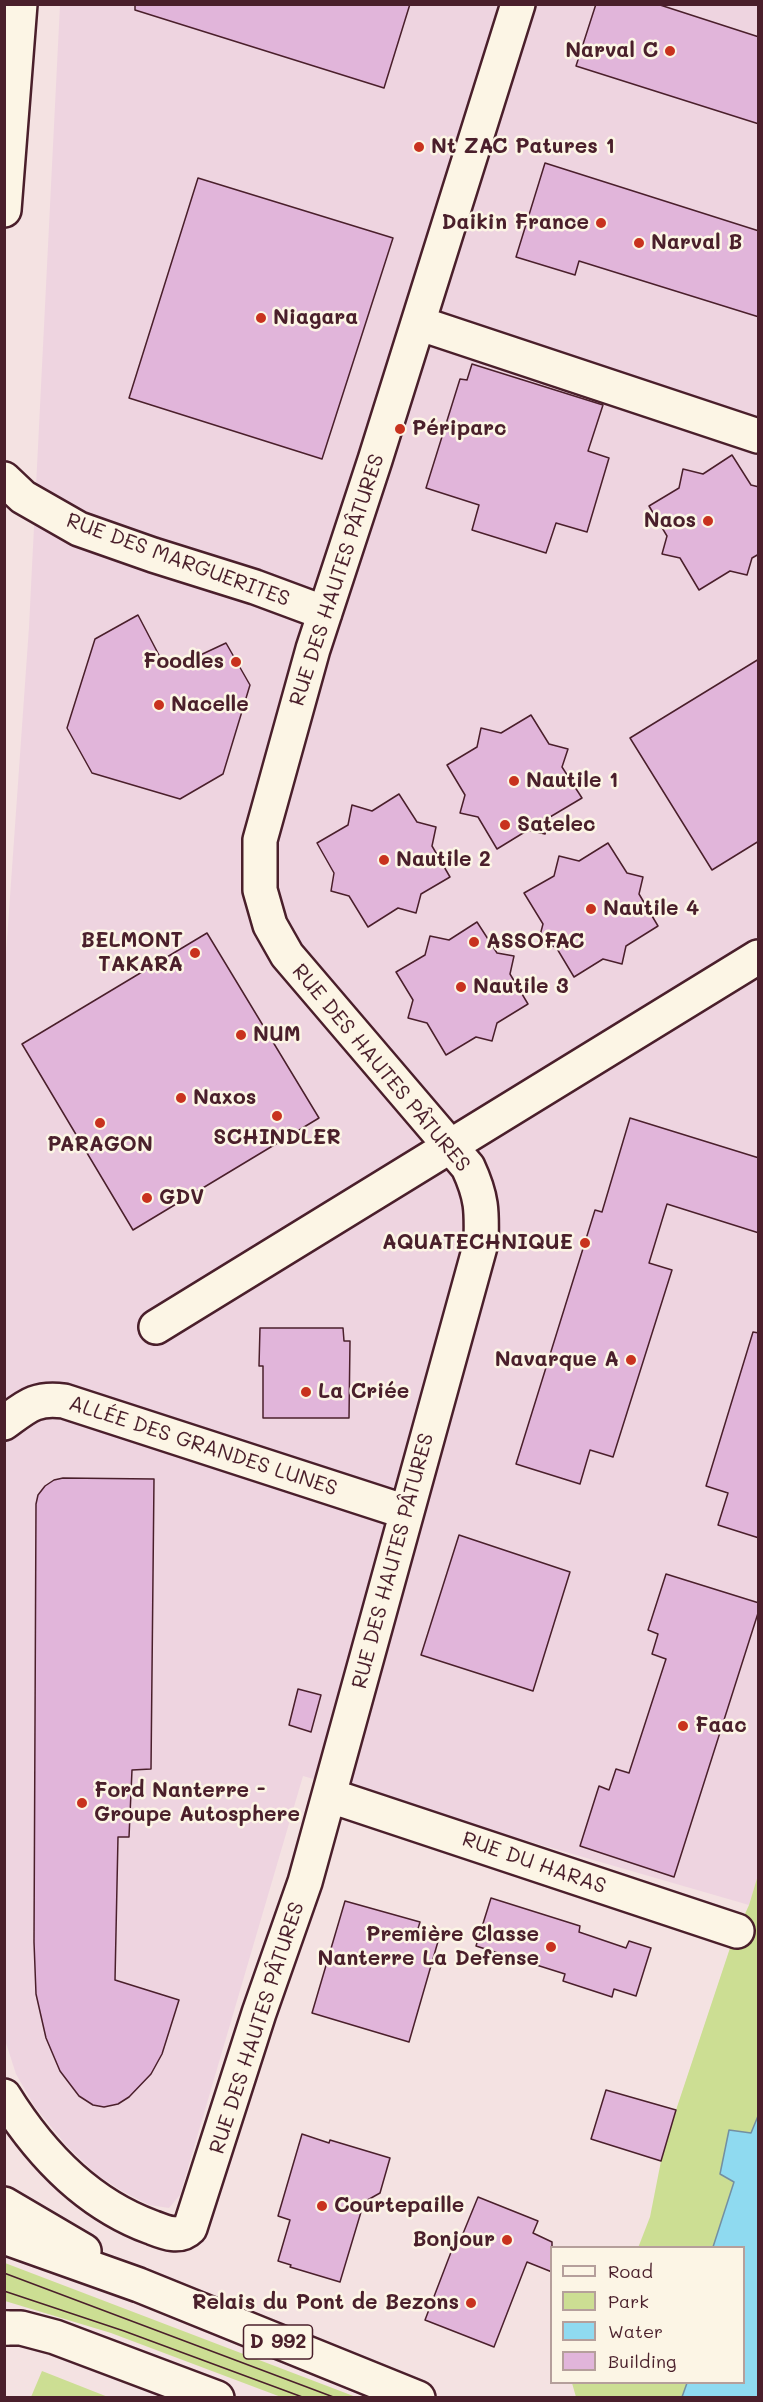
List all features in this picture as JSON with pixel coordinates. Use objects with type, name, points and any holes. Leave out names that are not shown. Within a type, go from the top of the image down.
[{"type":"street","points":[[4,210],[20,4]]},
{"type":"street","name":"RUE DES HAUTES PÂTURES","points":[[4,2096],[29,2134],[71,2180],[123,2215],[157,2229],[178,2234],[188,2231],[194,2219],[259,2013],[305,1882],[331,1796],[406,1512],[481,1243],[482,1210],[478,1190],[468,1167],[287,955],[270,925],[260,890],[260,840],[307,670],[518,4]]},
{"type":"street","points":[[418,323],[759,436]]},
{"type":"street","name":"RUE DES MARGUERITES","points":[[4,479],[23,497],[78,529],[255,587],[325,613]]},
{"type":"street","points":[[156,1327],[759,957]]},
{"type":"street","name":"ALLÉE DES GRANDES LUNES","points":[[4,1423],[31,1403],[48,1399],[64,1401],[406,1512]]},
{"type":"street","name":"RUE DU HARAS","points":[[331,1796],[737,1931]]},
{"type":"street","points":[[4,2204],[139,2285]]},
{"type":"street","name":"D 992","points":[[4,2237],[139,2285],[418,2397]]},
{"type":"street","points":[[5,2328],[38,2331],[217,2397]]},
{"type":"shaded area","points":[[60,5],[758,5],[758,1875],[749,1905],[303,1776],[180,2195],[169,2208],[149,2205],[122,2191],[97,2175],[66,2145],[35,2107],[16,2074],[5,2040],[4,982],[29,627]]},
{"type":"green space","points":[[758,1875],[758,2116],[751,2133],[729,2130],[734,2182],[713,2246],[639,2246],[650,2217],[661,2161],[676,2110],[731,1945],[749,1905]]},
{"type":"green space","points":[[4,2263],[356,2397],[281,2397],[111,2333],[5,2301]]},
{"type":"green space","points":[[42,2371],[108,2397],[31,2397]]},
{"type":"green space","points":[[573,2384],[687,2384],[682,2398],[576,2397]]},
{"type":"water","points":[[758,2116],[758,2397],[682,2397],[687,2384],[745,2384],[745,2246],[713,2246],[734,2182],[720,2174],[729,2130],[751,2133]]},
{"type":"building","points":[[135,4],[410,4],[384,88],[135,10]]},
{"type":"building","name":"Narval C","points":[[596,4],[657,4],[759,37],[759,124],[576,66]]},
{"type":"building","name":"Narval B","points":[[545,163],[759,231],[759,317],[579,261],[575,275],[516,257]]},
{"type":"building","name":"Niagara","points":[[198,178],[393,238],[322,459],[129,398]]},
{"type":"building","points":[[472,364],[603,405],[588,451],[609,458],[587,532],[556,523],[546,553],[472,530],[479,505],[426,488],[460,379],[467,380]]},
{"type":"building","name":"Naos","points":[[732,455],[751,485],[759,487],[759,554],[752,558],[747,575],[730,571],[699,590],[680,558],[662,554],[667,536],[649,506],[679,488],[683,469],[703,474]]},
{"type":"building","name":"Nacelle","points":[[138,615],[161,659],[179,665],[226,643],[250,685],[223,774],[180,799],[92,773],[67,728],[95,639]]},
{"type":"building","points":[[759,659],[759,841],[712,870],[630,738]]},
{"type":"building","name":"Nautile 1","points":[[531,715],[549,744],[568,749],[562,767],[582,798],[550,817],[545,834],[528,830],[497,849],[478,817],[460,813],[465,795],[447,765],[477,747],[481,728],[501,733]]},
{"type":"building","name":"Nautile 2","points":[[399,794],[417,822],[436,827],[432,846],[450,877],[421,894],[416,913],[398,908],[368,927],[349,896],[331,891],[334,873],[317,843],[348,825],[352,805],[372,811]]},
{"type":"building","name":"Nautile 4","points":[[608,843],[627,873],[643,877],[639,894],[658,926],[626,946],[622,964],[603,959],[574,977],[556,947],[538,943],[543,924],[524,893],[554,876],[559,856],[579,861]]},
{"type":"building","name":"Nautile 3","points":[[477,922],[497,953],[514,956],[510,974],[528,1004],[497,1023],[492,1041],[476,1037],[446,1055],[427,1023],[408,1018],[413,1000],[396,972],[425,955],[430,936],[449,940]]},
{"type":"building","name":"Naxos","points":[[207,933],[319,1118],[133,1230],[22,1044]]},
{"type":"building","points":[[630,1118],[759,1158],[759,1233],[667,1204],[649,1263],[672,1270],[613,1457],[590,1450],[580,1484],[516,1464],[595,1210],[602,1212]]},
{"type":"building","name":"La Criée","points":[[260,1328],[343,1328],[344,1341],[350,1341],[349,1418],[263,1418],[263,1366],[259,1366]]},
{"type":"building","points":[[753,1332],[759,1333],[759,1538],[718,1525],[728,1493],[706,1486]]},
{"type":"building","name":"Ford Nanterre - Groupe Autosphere","points":[[63,1478],[154,1479],[151,1769],[132,1770],[129,1837],[118,1837],[115,1980],[179,2000],[162,2054],[151,2074],[129,2097],[118,2104],[104,2107],[93,2105],[79,2096],[60,2071],[46,2038],[36,1994],[34,1942],[36,1504],[38,1495],[45,1486],[54,1480]]},
{"type":"building","points":[[459,1535],[570,1572],[533,1691],[421,1655]]},
{"type":"building","name":"Faac","points":[[666,1574],[759,1603],[759,1610],[674,1877],[580,1846],[599,1786],[609,1790],[616,1769],[629,1773],[666,1659],[652,1654],[658,1634],[648,1630]]},
{"type":"building","points":[[298,1689],[321,1695],[311,1732],[289,1725]]},
{"type":"building","name":"Première Classe Nanterre La Defense","points":[[491,1898],[580,1926],[579,1932],[626,1948],[629,1941],[651,1948],[636,1996],[614,1989],[612,1997],[563,1981],[565,1974],[476,1946]]},
{"type":"building","points":[[345,1901],[420,1922],[417,1932],[439,1938],[409,2042],[312,2013]]},
{"type":"building","points":[[606,2090],[676,2110],[661,2161],[591,2139]]},
{"type":"building","name":"Courtepaille","points":[[302,2134],[390,2158],[380,2193],[364,2202],[340,2282],[290,2267],[291,2265],[278,2261],[290,2220],[278,2216]]},
{"type":"building","name":"Relais du Pont de Bezons","points":[[478,2197],[538,2221],[533,2233],[552,2242],[550,2271],[527,2262],[494,2347],[425,2320],[458,2234],[462,2236]]},
{"type":"tram line","points":[[4,2273],[336,2398]]},
{"type":"tram line","points":[[4,2291],[124,2331],[305,2398]]},
{"type":"place","name":"Narval C","points":[[670,51]]},
{"type":"place","name":"Nt ZAC Patures 1","points":[[419,147]]},
{"type":"place","name":"Daikin France","points":[[601,223]]},
{"type":"place","name":"Narval B","points":[[639,243]]},
{"type":"place","name":"Niagara","points":[[261,318]]},
{"type":"place","name":"Périparc","points":[[400,429]]},
{"type":"place","name":"Naos","points":[[708,521]]},
{"type":"place","name":"Foodles","points":[[236,662]]},
{"type":"place","name":"Nacelle","points":[[159,705]]},
{"type":"place","name":"Nautile 1","points":[[514,781]]},
{"type":"place","name":"Satelec","points":[[505,825]]},
{"type":"place","name":"Nautile 2","points":[[384,860]]},
{"type":"place","name":"Nautile 4","points":[[591,909]]},
{"type":"place","name":"ASSOFAC","points":[[474,942]]},
{"type":"place","name":"BELMONT TAKARA","points":[[195,953]]},
{"type":"place","name":"Nautile 3","points":[[461,987]]},
{"type":"place","name":"NUM","points":[[241,1035]]},
{"type":"place","name":"Naxos","points":[[181,1098]]},
{"type":"place","name":"SCHINDLER","points":[[277,1116]]},
{"type":"place","name":"PARAGON","points":[[100,1123]]},
{"type":"place","name":"GDV","points":[[147,1198]]},
{"type":"place","name":"AQUATECHNIQUE","points":[[585,1243]]},
{"type":"place","name":"Navarque A","points":[[631,1360]]},
{"type":"place","name":"La Criée","points":[[306,1392]]},
{"type":"place","name":"Faac","points":[[683,1726]]},
{"type":"place","name":"Ford Nanterre - Groupe Autosphere","points":[[82,1803]]},
{"type":"place","name":"Première Classe Nanterre La Defense","points":[[551,1947]]},
{"type":"place","name":"Courtepaille","points":[[322,2206]]},
{"type":"place","name":"Bonjour","points":[[507,2240]]},
{"type":"place","name":"Relais du Pont de Bezons","points":[[471,2303]]}]
